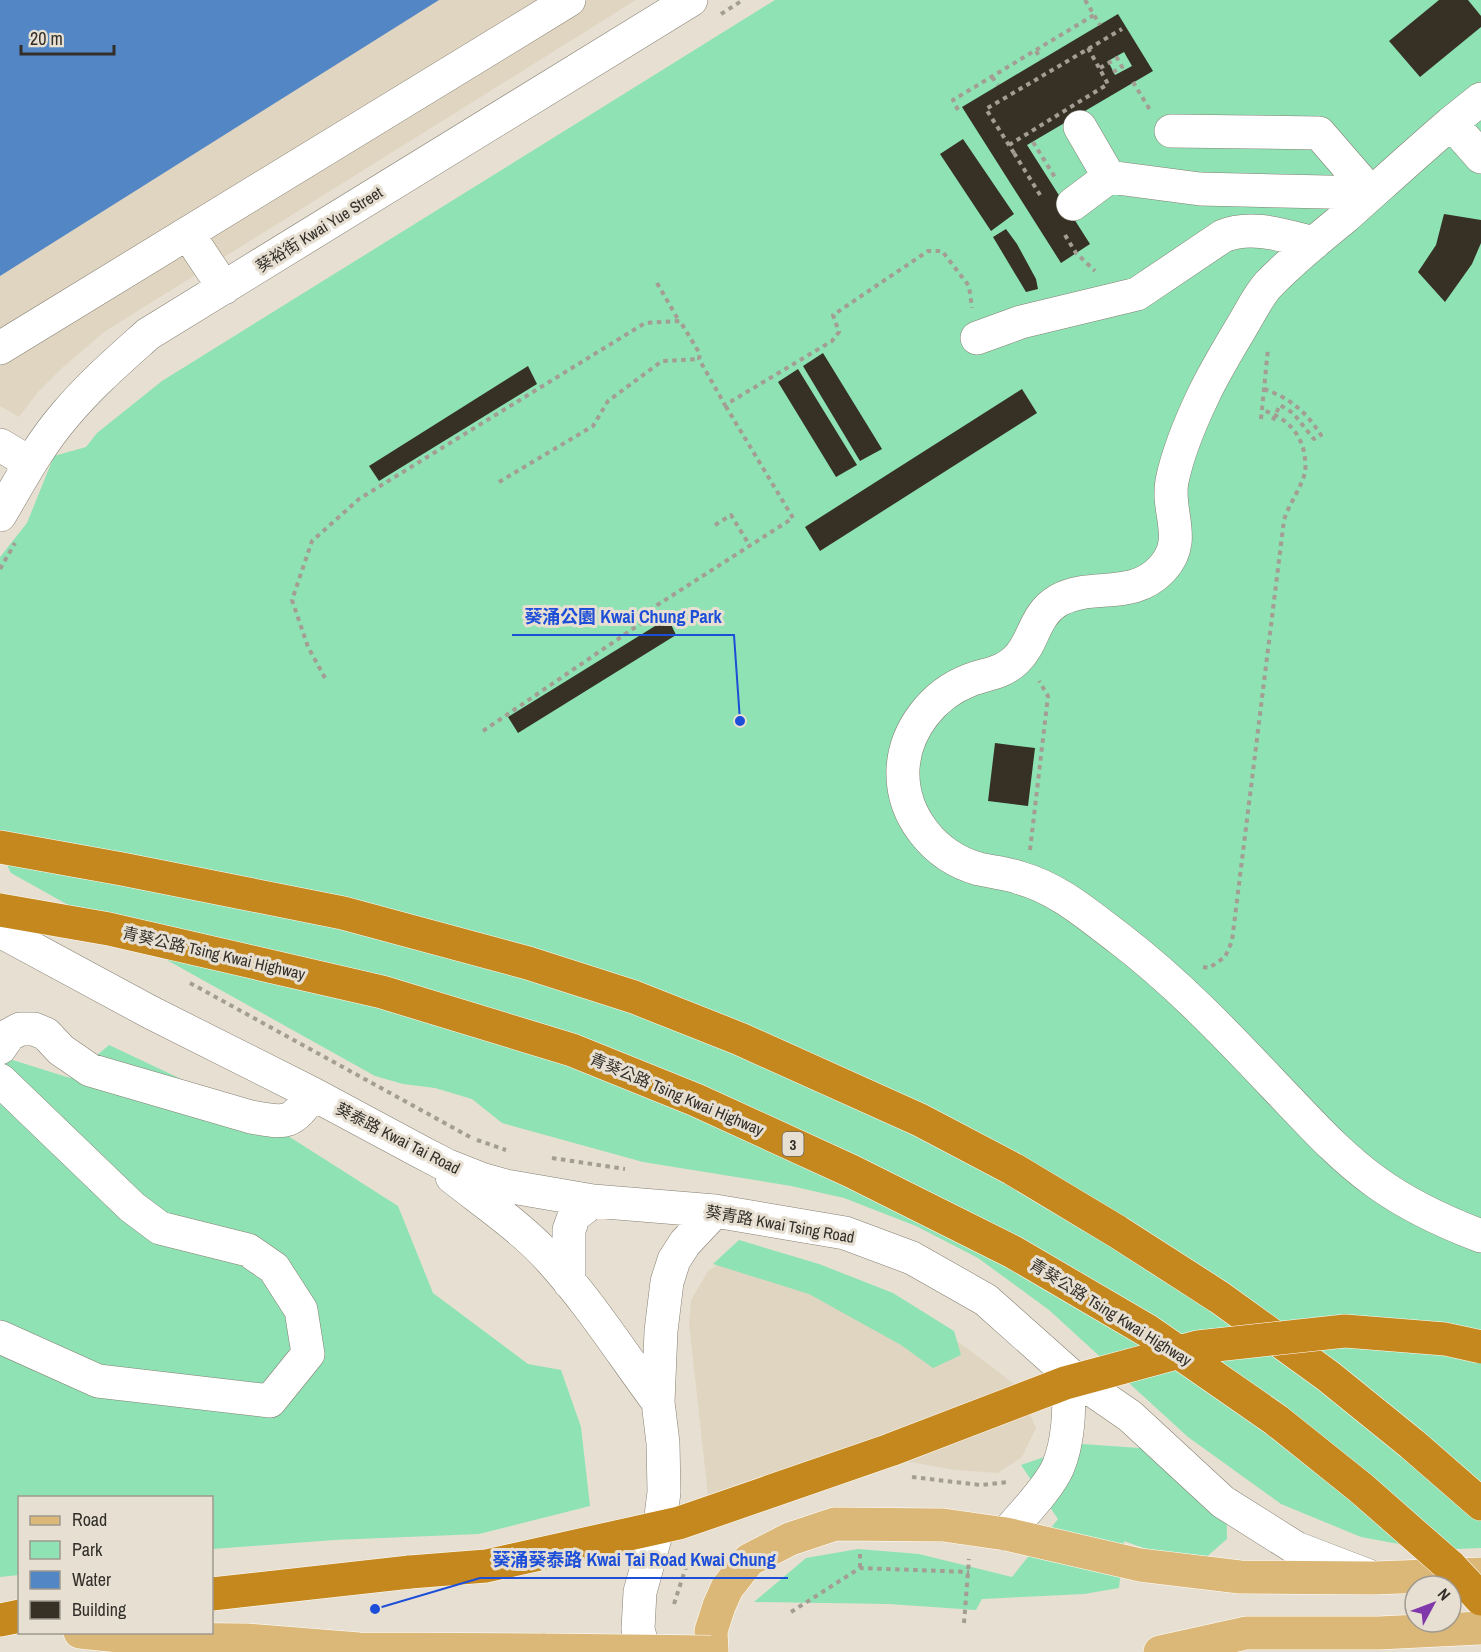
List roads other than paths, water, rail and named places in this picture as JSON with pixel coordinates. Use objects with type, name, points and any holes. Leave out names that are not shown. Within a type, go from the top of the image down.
[{"type":"highway","points":[[0,848],[122,869],[343,914],[528,963],[634,997],[740,1039],[920,1120],[1013,1168],[1118,1232],[1219,1297],[1328,1376],[1481,1504]]},
{"type":"highway","name":"青葵公路 Tsing Kwai Highway","points":[[0,910],[109,929],[382,992],[549,1043],[696,1100],[851,1171],[1013,1252],[1148,1331],[1276,1420],[1361,1488],[1451,1567],[1481,1599]]},
{"type":"highway","points":[[213,1594],[486,1566],[679,1523],[890,1450],[1065,1383],[1198,1347],[1345,1331],[1444,1340],[1481,1347]]},
{"type":"highway","points":[[0,1620],[18,1616]]},
{"type":"main road","points":[[99,1634],[148,1639],[246,1640],[354,1651],[712,1652],[711,1631],[727,1588],[749,1560],[790,1539],[835,1524],[943,1525],[1006,1534],[1140,1565],[1240,1577],[1374,1578],[1481,1574]]},
{"type":"main road","points":[[0,1625],[18,1627]]},
{"type":"main road","points":[[1160,1652],[1246,1633],[1379,1633],[1481,1628]]},
{"type":"street","points":[[0,348],[569,0]]},
{"type":"street","name":"葵裕街 Kwai Yue Street","points":[[8,527],[30,463],[64,415],[112,366],[148,334],[702,9]]},
{"type":"street","points":[[1481,99],[1314,243],[1266,288],[1204,394],[1185,439],[1172,481],[1176,538],[1169,560],[1154,577],[1134,588],[1077,594],[1058,601],[1039,619],[1018,658],[1000,671],[960,684],[933,703],[917,724],[909,740],[903,770],[906,794],[914,819],[936,847],[965,864],[1021,878],[1053,890],[1155,966],[1217,1025],[1330,1144],[1375,1181],[1433,1217],[1481,1236]]},
{"type":"street","points":[[1451,123],[1481,157]]},
{"type":"street","points":[[1163,124],[1319,133],[1371,193]]},
{"type":"street","points":[[1080,127],[1108,177]]},
{"type":"street","points":[[1067,196],[1108,177],[1200,189],[1371,193]]},
{"type":"street","points":[[977,338],[1021,322],[1137,294],[1223,236],[1234,232],[1251,231],[1314,243]]},
{"type":"street","points":[[189,234],[224,288]]},
{"type":"street","points":[[0,445],[30,463]]},
{"type":"street","name":"葵泰路 Kwai Tai Road","points":[[0,931],[150,1012],[313,1094],[446,1165],[506,1186],[593,1201]]},
{"type":"street","points":[[0,1048],[9,1035],[20,1029],[34,1029],[46,1034],[61,1050],[90,1070],[274,1122],[288,1121],[294,1117],[313,1094]]},
{"type":"street","points":[[0,1080],[132,1207],[160,1228],[248,1250],[274,1268],[301,1310],[308,1354],[270,1401],[98,1381],[0,1337]]},
{"type":"street","points":[[421,1152],[534,1244],[569,1282],[657,1402]]},
{"type":"street","points":[[569,1282],[569,1230],[574,1216],[593,1201]]},
{"type":"street","name":"葵青路 Kwai Tsing Road","points":[[593,1201],[715,1211],[845,1233],[912,1258],[986,1300],[1069,1374],[1130,1416],[1223,1502],[1296,1548],[1374,1578]]},
{"type":"street","points":[[644,1652],[638,1629],[640,1592],[661,1516],[664,1492],[663,1443],[657,1402],[661,1330],[667,1282],[674,1260],[685,1243],[715,1211]]},
{"type":"street","points":[[1006,1534],[1058,1469],[1068,1421],[1069,1374]]},
{"type":"water","points":[[0,0],[439,0],[0,276]]},
{"type":"place","name":"葵涌公園 Kwai Chung Park","points":[[740,721]]},
{"type":"place","name":"葵涌葵泰路 Kwai Tai Road Kwai Chung","points":[[375,1609]]}]
